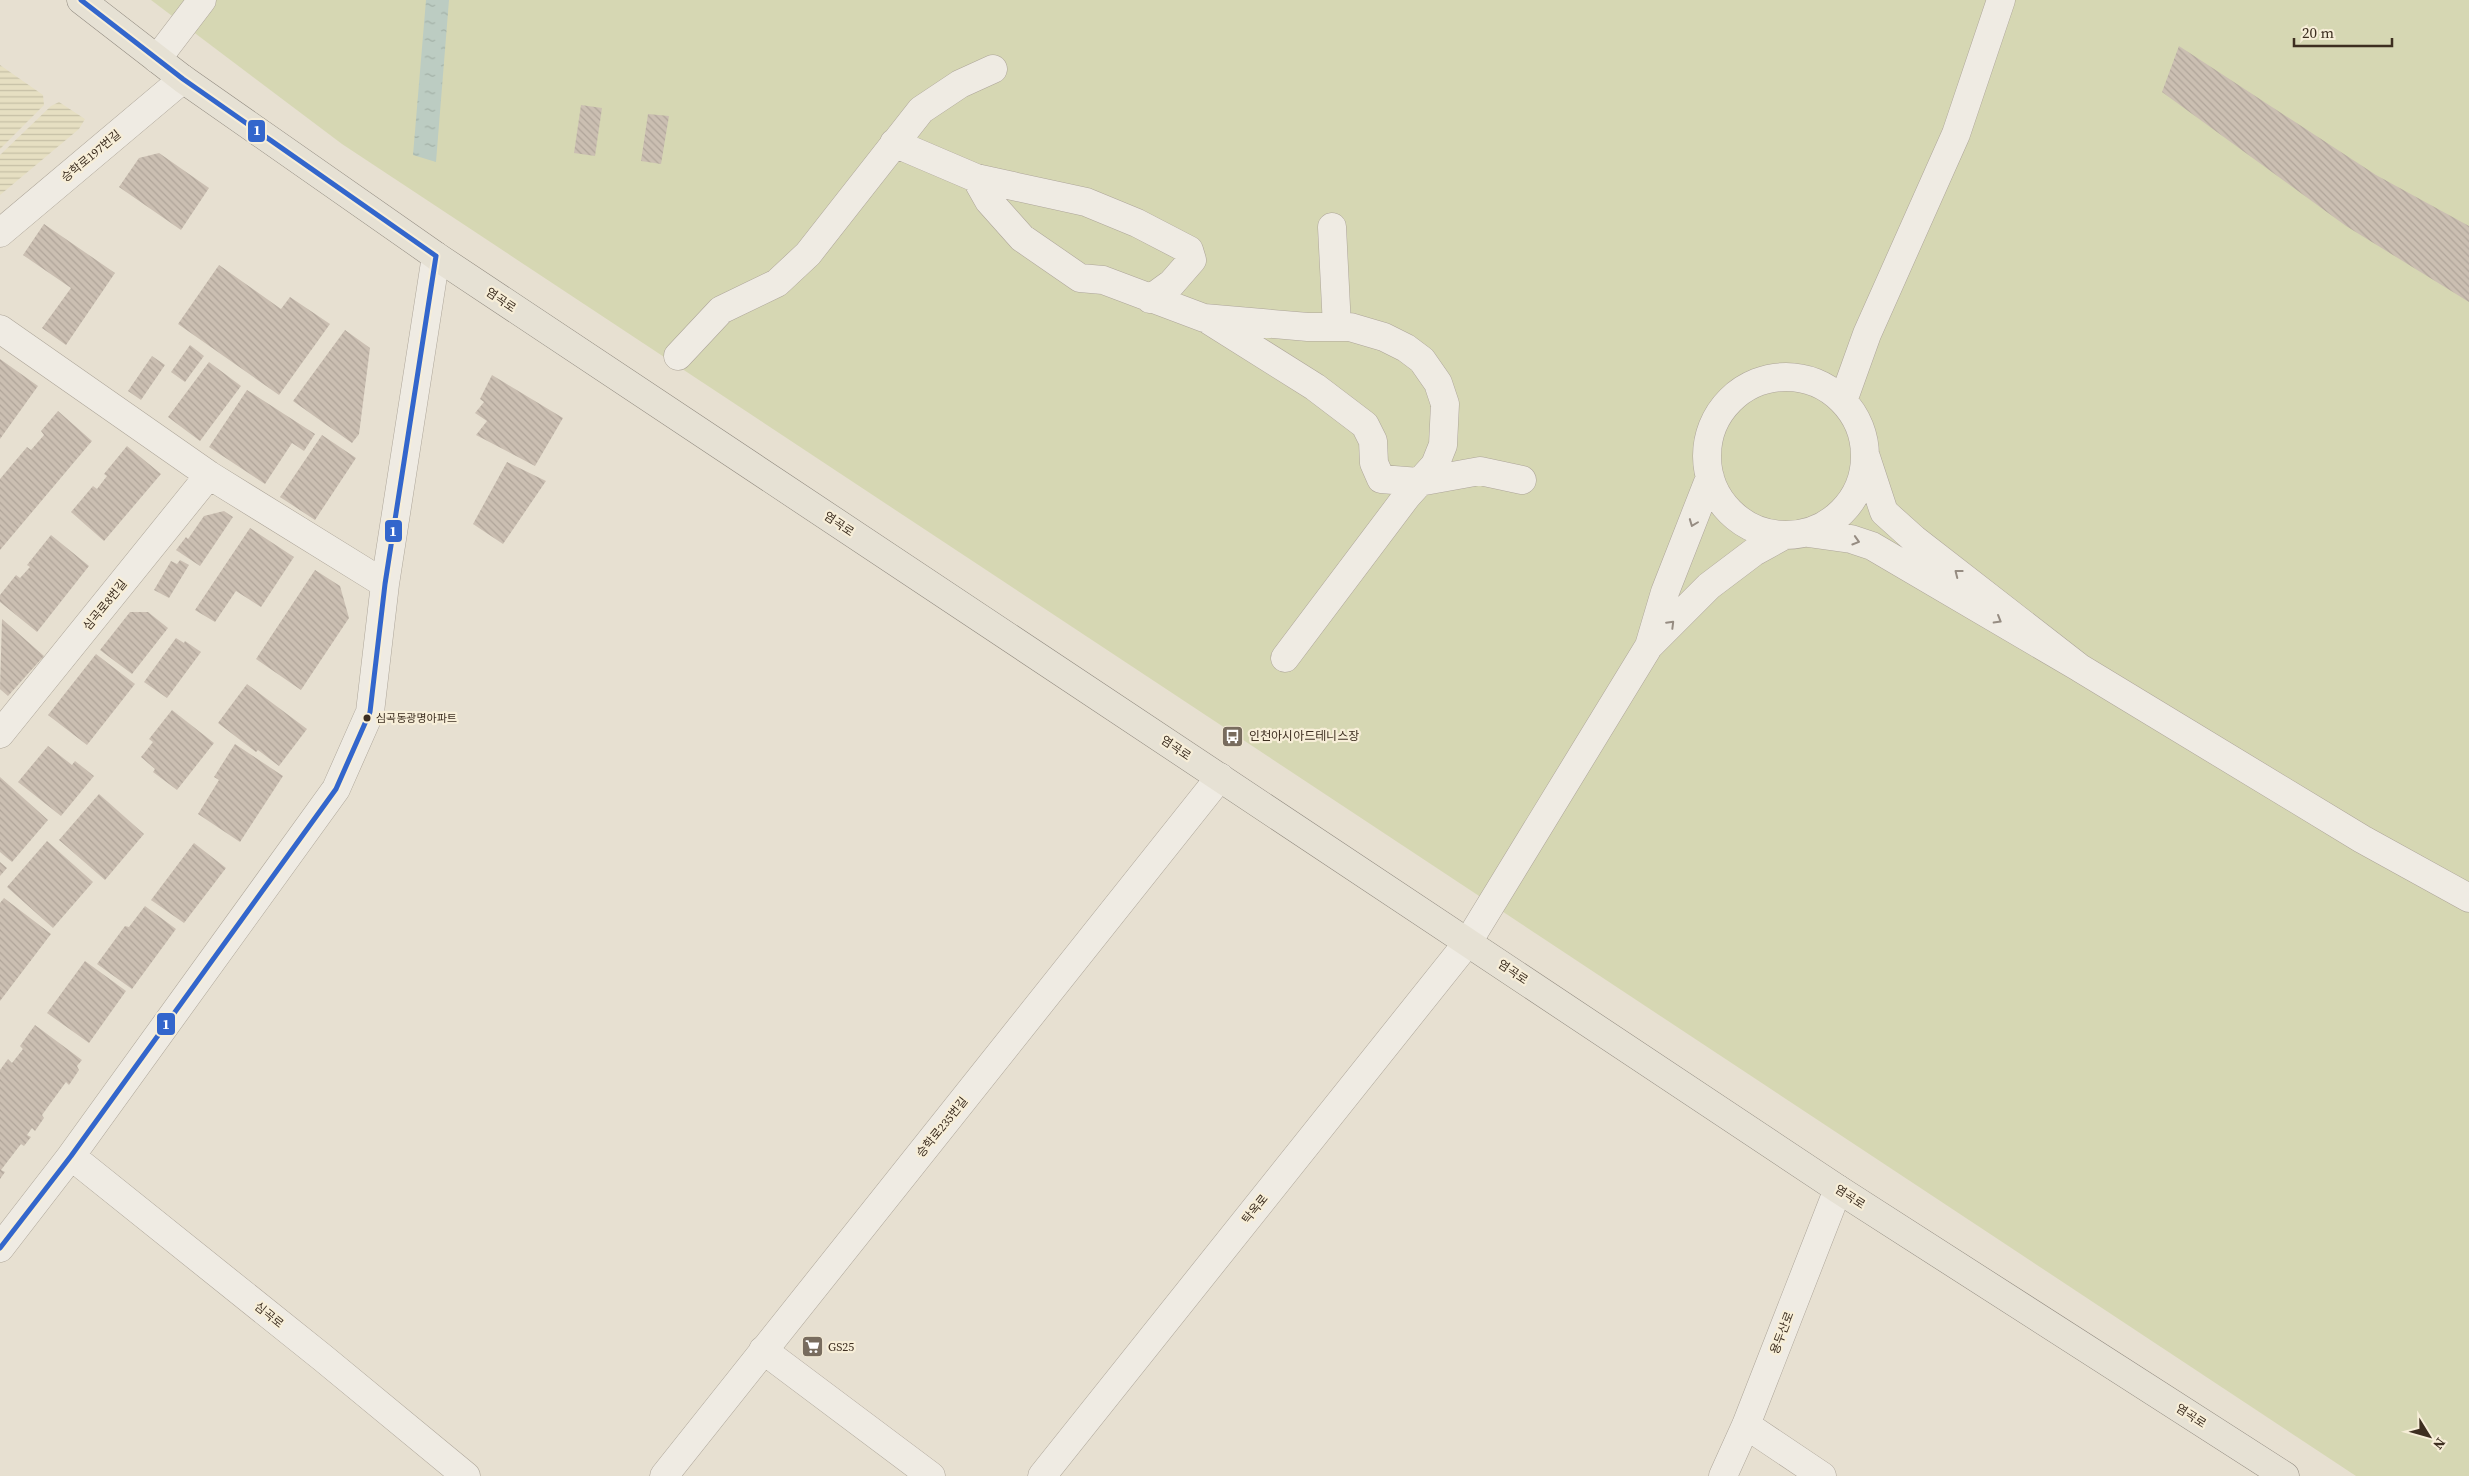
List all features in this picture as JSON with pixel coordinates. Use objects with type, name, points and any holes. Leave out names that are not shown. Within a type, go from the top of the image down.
[{"type":"main road","name":"염곡로","points":[[81,0],[183,79],[436,256],[1838,1189],[2285,1476]]},
{"type":"street","points":[[157,59],[202,0]]},
{"type":"street","points":[[1843,401],[1867,334],[1956,134],[2002,0]]},
{"type":"street","points":[[678,356],[721,310],[777,283],[808,254],[921,110],[960,84],[993,69]]},
{"type":"street","name":"승학로197번길","points":[[0,233],[183,79]]},
{"type":"street","points":[[894,143],[976,178],[1086,202],[1137,223],[1189,250],[1192,260],[1172,283],[1150,299]]},
{"type":"street","points":[[976,178],[990,201],[1022,238],[1080,278],[1103,280],[1204,318],[1315,387],[1365,425],[1373,441],[1374,463],[1381,479],[1419,482],[1480,471],[1522,480]]},
{"type":"street","points":[[1332,227],[1337,327]]},
{"type":"street","points":[[4,1236],[71,1156],[336,789],[370,712],[385,584],[436,256]]},
{"type":"street","points":[[1204,318],[1308,327],[1350,327],[1384,337],[1406,348],[1422,360],[1438,384],[1445,404],[1443,445],[1435,465],[1419,482],[1285,658]]},
{"type":"street","points":[[0,329],[209,475],[385,584]]},
{"type":"street","points":[[2080,668],[1914,539],[1884,512],[1866,454],[1860,427],[1843,401],[1825,387],[1799,378],[1772,379],[1746,388],[1725,406],[1712,428],[1708,452],[1710,477],[1720,500],[1737,519],[1758,531],[1850,539],[1872,546],[2080,668],[2362,839],[2469,898]]},
{"type":"street","points":[[1649,646],[1709,586],[1754,552],[1796,534],[1831,522],[1849,505],[1862,481],[1866,454]]},
{"type":"street","name":"심곡로8번길","points":[[0,734],[209,475]]},
{"type":"street","points":[[1649,646],[1665,592],[1710,477]]},
{"type":"street","name":"탁옥로","points":[[1042,1476],[1468,942],[1649,646]]},
{"type":"street","name":"승학로235번길","points":[[664,1476],[1220,777]]},
{"type":"street","name":"심곡로","points":[[71,1156],[323,1358],[466,1476]]},
{"type":"street","name":"용두산로","points":[[1723,1476],[1746,1425],[1838,1189]]},
{"type":"street","points":[[763,1350],[931,1476]]},
{"type":"street","points":[[1746,1425],[1822,1476]]},
{"type":"shaded area","points":[[0,65],[43,95],[44,105],[0,149]]},
{"type":"shaded area","points":[[59,102],[85,119],[79,129],[0,195],[0,155],[51,106]]},
{"type":"green space","points":[[151,0],[2469,0],[2469,1476],[2356,1476],[342,144]]},
{"type":"water","points":[[426,0],[449,0],[436,162],[413,155]]},
{"type":"building","points":[[2179,46],[2376,175],[2469,226],[2469,302],[2346,226],[2162,92]]},
{"type":"building","points":[[581,105],[602,108],[595,156],[574,153]]},
{"type":"building","points":[[648,114],[669,116],[661,164],[641,161]]},
{"type":"building","points":[[159,153],[209,188],[181,230],[119,187],[139,158]]},
{"type":"building","points":[[44,224],[115,273],[66,345],[42,328],[71,288],[23,255]]},
{"type":"building","points":[[219,265],[281,309],[290,297],[330,324],[279,395],[178,324]]},
{"type":"building","points":[[345,330],[370,348],[359,434],[352,443],[293,401]]},
{"type":"building","points":[[190,345],[204,356],[185,382],[171,372]]},
{"type":"building","points":[[152,356],[165,365],[141,400],[128,391]]},
{"type":"building","points":[[0,359],[38,386],[0,439]]},
{"type":"building","points":[[209,362],[241,386],[200,441],[168,417]]},
{"type":"building","points":[[492,375],[563,418],[535,466],[476,435],[487,421],[475,413],[484,402],[480,399]]},
{"type":"building","points":[[247,390],[315,434],[304,451],[292,443],[265,484],[209,447]]},
{"type":"building","points":[[58,411],[92,441],[0,550],[0,479],[27,447],[31,450],[44,435],[41,431]]},
{"type":"building","points":[[322,435],[356,458],[315,520],[280,497]]},
{"type":"building","points":[[127,446],[161,474],[104,541],[71,512],[93,486],[97,489],[107,476],[104,474]]},
{"type":"building","points":[[507,462],[546,481],[503,544],[473,524]]},
{"type":"building","points":[[224,511],[233,517],[200,566],[176,550],[186,537],[188,539],[204,516]]},
{"type":"building","points":[[250,528],[294,557],[261,607],[236,591],[215,622],[195,610]]},
{"type":"building","points":[[51,535],[89,566],[37,632],[0,602],[0,595],[16,575],[20,578],[30,567],[27,565]]},
{"type":"building","points":[[180,560],[189,565],[169,598],[154,590],[171,561],[177,564]]},
{"type":"building","points":[[315,570],[340,586],[349,618],[301,690],[256,659]]},
{"type":"building","points":[[130,612],[148,612],[168,628],[132,674],[100,650]]},
{"type":"building","points":[[2,619],[44,656],[8,696],[0,689]]},
{"type":"building","points":[[176,638],[184,643],[185,641],[201,652],[167,698],[144,682]]},
{"type":"building","points":[[96,654],[135,684],[87,745],[48,715]]},
{"type":"building","points":[[247,684],[307,729],[279,766],[258,750],[256,752],[218,723]]},
{"type":"building","points":[[172,710],[214,743],[177,790],[153,772],[155,769],[141,757],[153,742],[149,739]]},
{"type":"building","points":[[235,744],[283,776],[240,842],[198,814],[219,780],[214,777]]},
{"type":"building","points":[[48,746],[72,765],[75,761],[94,776],[61,816],[18,782]]},
{"type":"building","points":[[0,777],[48,820],[12,862],[0,852]]},
{"type":"building","points":[[99,794],[144,834],[105,880],[59,840]]},
{"type":"building","points":[[47,841],[93,882],[53,928],[7,887]]},
{"type":"building","points":[[194,843],[226,868],[184,923],[151,900]]},
{"type":"building","points":[[0,862],[7,868],[0,876]]},
{"type":"building","points":[[4,898],[51,934],[0,1001],[0,903]]},
{"type":"building","points":[[145,906],[176,929],[132,989],[97,964],[125,926],[129,927]]},
{"type":"building","points":[[85,961],[126,991],[89,1043],[47,1013]]},
{"type":"building","points":[[35,1025],[82,1060],[77,1066],[79,1070],[69,1085],[66,1082],[42,1115],[44,1118],[35,1131],[32,1128],[27,1135],[31,1137],[24,1146],[21,1144],[1,1170],[5,1172],[0,1179],[0,1070],[8,1059],[12,1063],[23,1049],[20,1046]]},
{"type":"transit line","name":"1","points":[[81,0],[183,79],[436,256]]},
{"type":"transit line","name":"1","points":[[0,1248],[71,1156],[336,789],[370,712],[385,584],[436,256]]},
{"type":"place","name":"심곡동광명아파트","points":[[367,718]]},
{"type":"place","name":"인천아시아드테니스장","points":[[1233,736]]},
{"type":"place","name":"GS25","points":[[812,1347]]}]
